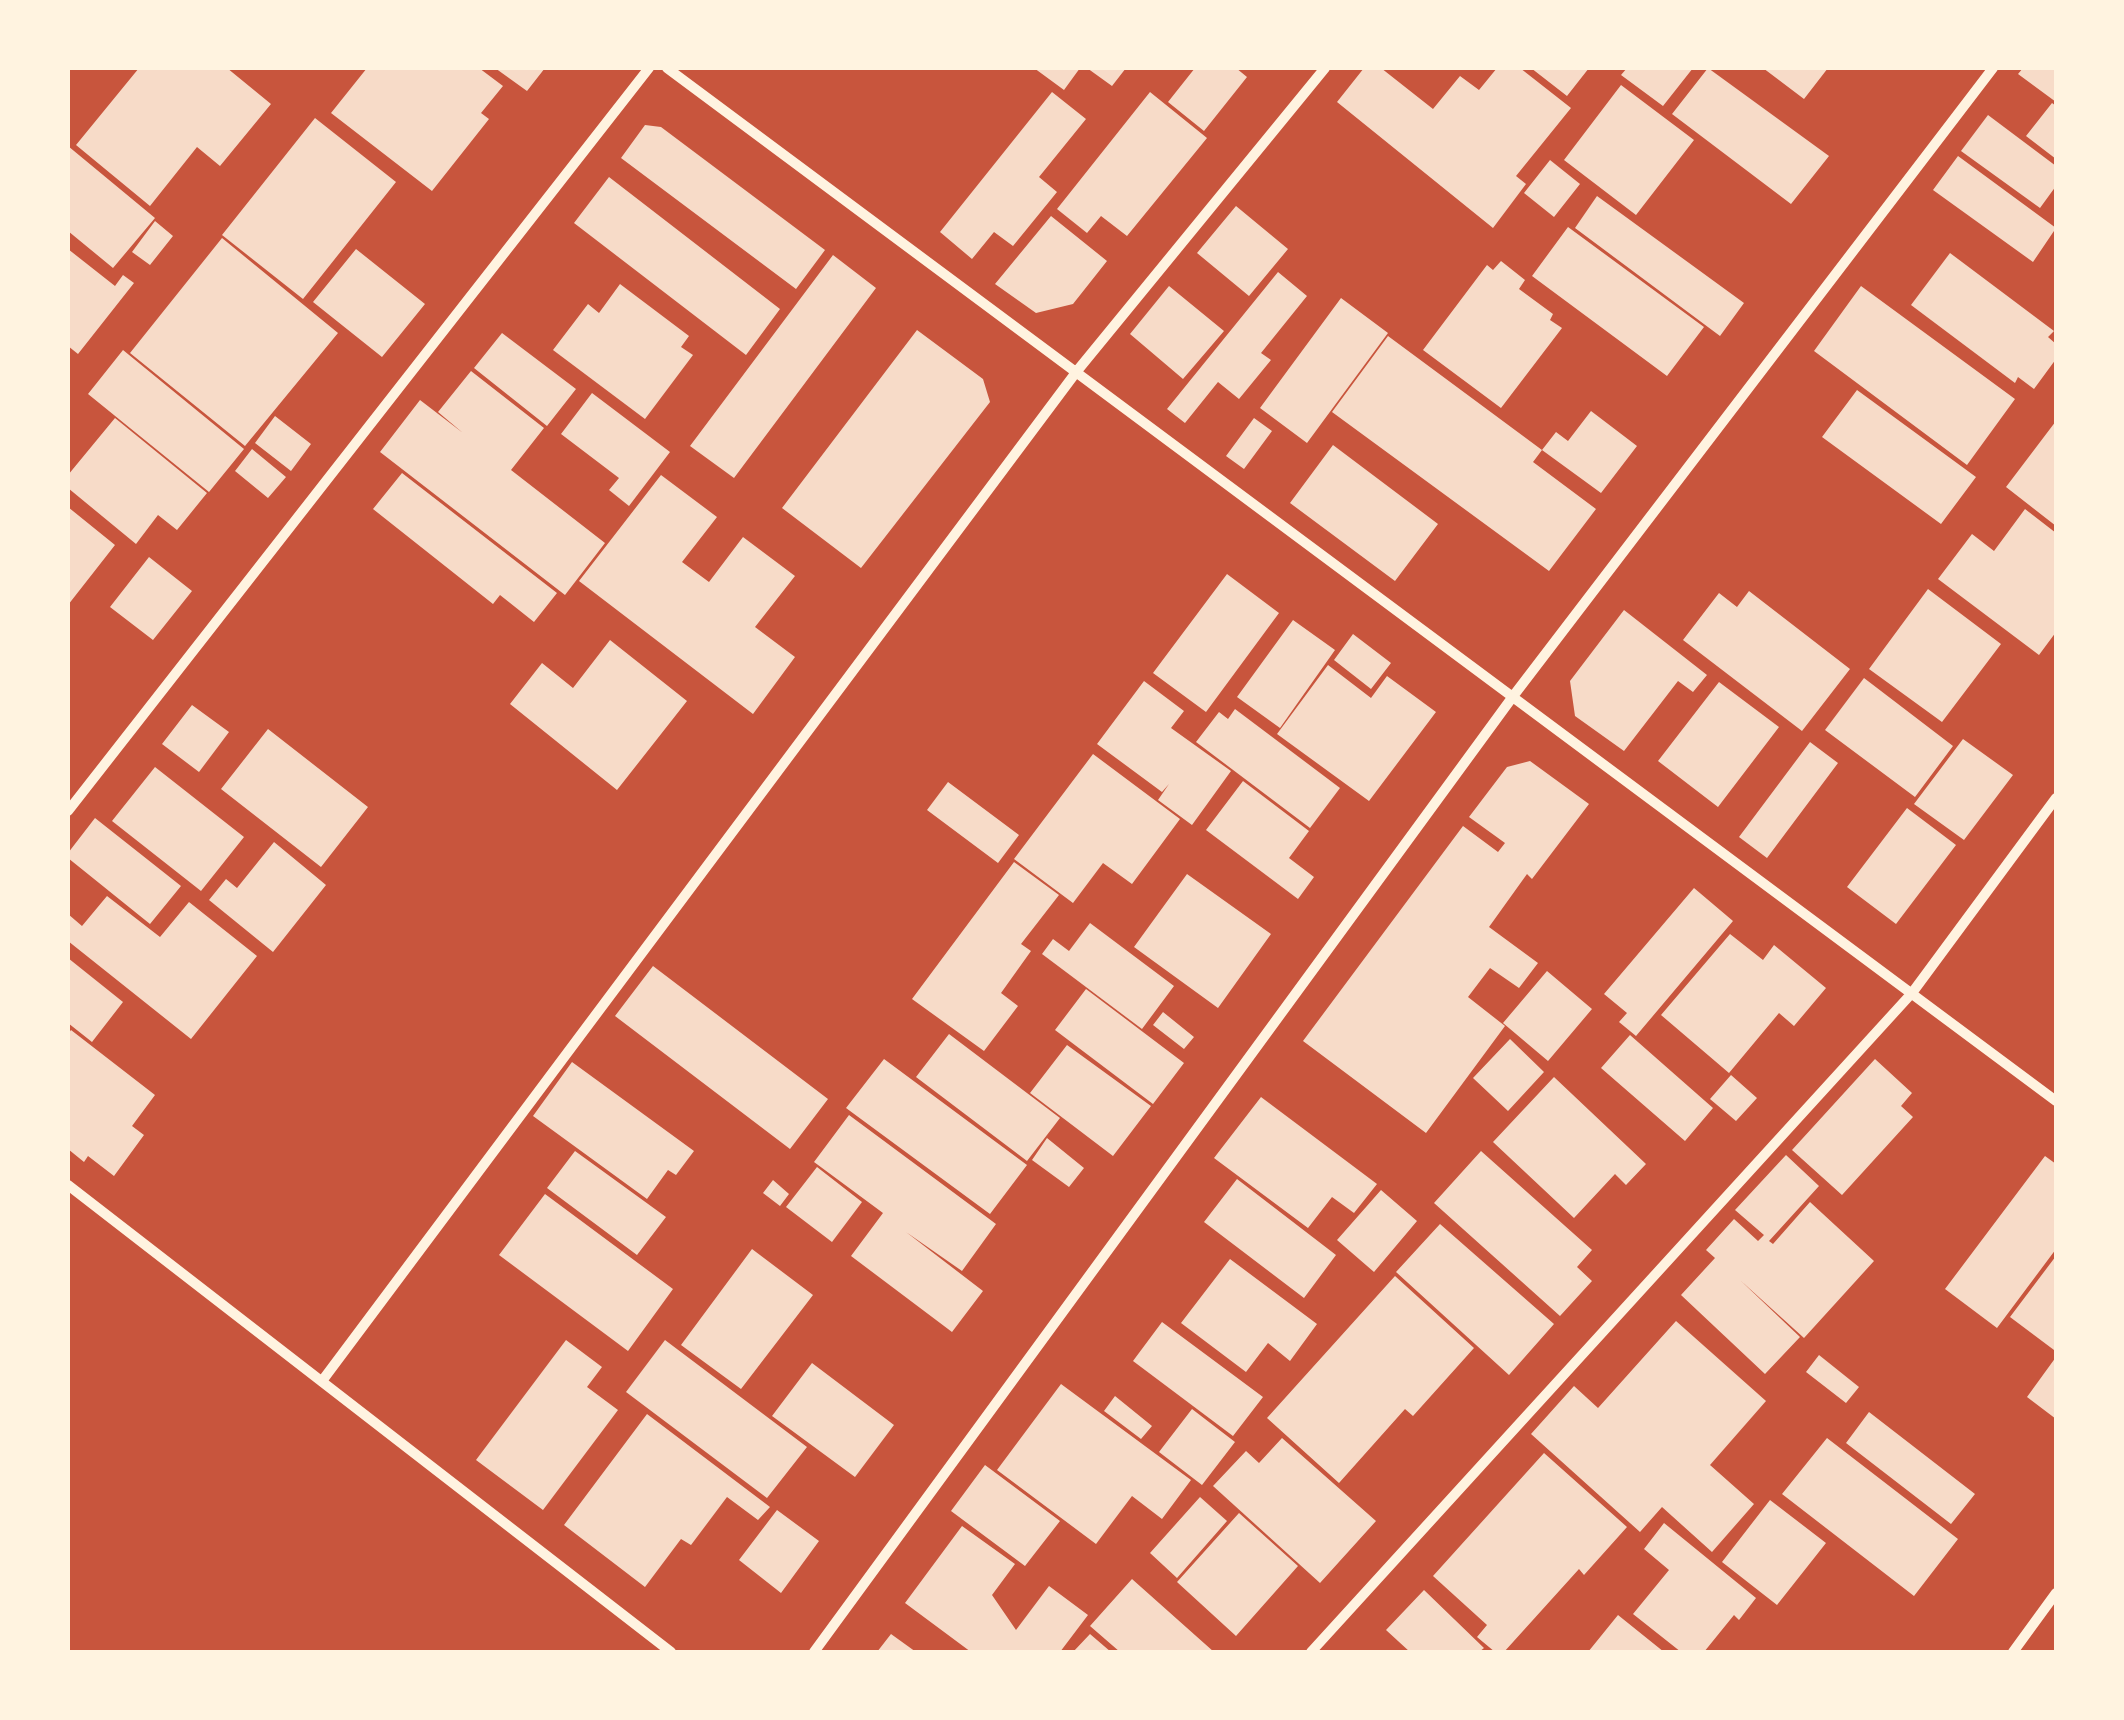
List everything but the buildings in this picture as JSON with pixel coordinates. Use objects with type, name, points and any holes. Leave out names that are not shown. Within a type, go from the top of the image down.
[{"type":"street","points":[[68,811],[649,68]]},
{"type":"street","points":[[668,68],[2056,1101]]},
{"type":"street","points":[[322,1380],[1077,372],[1325,68]]},
{"type":"street","points":[[814,1652],[1514,696],[1993,68]]},
{"type":"street","points":[[1311,1652],[1912,993],[2056,798]]},
{"type":"street","points":[[68,1185],[671,1652]]},
{"type":"street","points":[[2013,1652],[2056,1593]]}]
